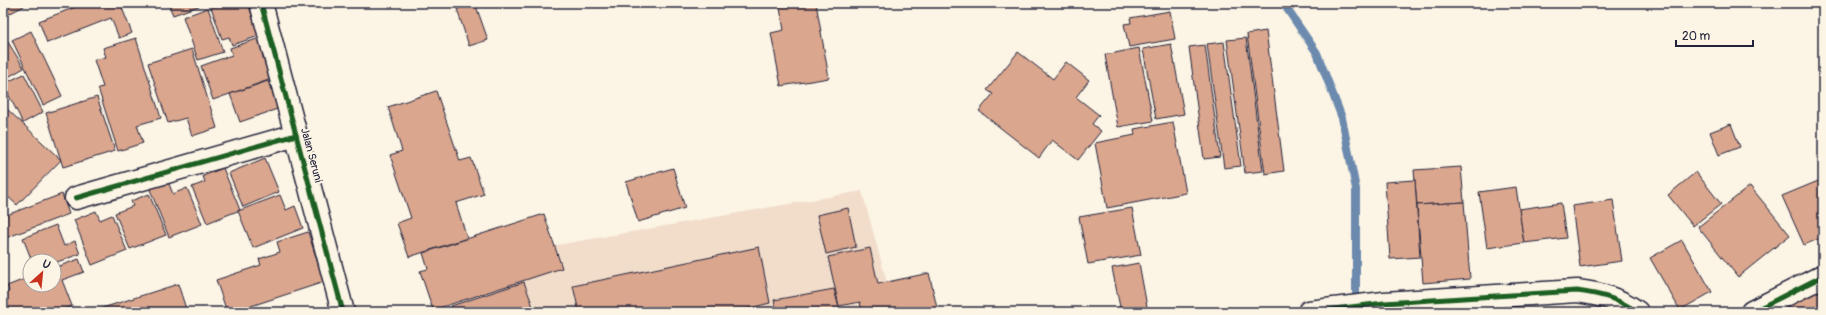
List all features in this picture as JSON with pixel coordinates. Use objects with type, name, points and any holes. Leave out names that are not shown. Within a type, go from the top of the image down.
[{"type":"street","name":"Jalan Seruni","points":[[261,3],[343,312]]},
{"type":"street","points":[[76,198],[296,135]]},
{"type":"street","points":[[1761,310],[1823,276]]},
{"type":"street","points":[[1309,312],[1384,303],[1517,304],[1577,291],[1600,294],[1625,303],[1637,312]]},
{"type":"shaded area","points":[[862,191],[895,312],[503,312],[500,255]]},
{"type":"building","points":[[3,3],[23,3],[24,6],[3,17]]},
{"type":"building","points":[[86,3],[120,3],[132,33],[119,38],[111,18],[47,43],[39,21]]},
{"type":"building","points":[[168,3],[207,3],[173,15]]},
{"type":"building","points":[[223,3],[248,3],[259,36],[232,45],[229,37],[222,39],[211,7]]},
{"type":"building","points":[[475,3],[488,40],[469,46],[457,9]]},
{"type":"building","points":[[779,3],[816,3],[829,78],[781,86],[771,33],[784,30]]},
{"type":"building","points":[[208,8],[223,52],[198,60],[183,17]]},
{"type":"building","points":[[1170,11],[1175,39],[1129,47],[1124,24],[1131,23],[1130,18]]},
{"type":"building","points":[[31,31],[62,96],[43,105],[12,40]]},
{"type":"building","points":[[1266,31],[1284,171],[1265,174],[1247,34]]},
{"type":"building","points":[[3,34],[24,68],[3,80]]},
{"type":"building","points":[[136,38],[161,118],[137,125],[143,143],[118,151],[98,88],[103,87],[94,60],[106,57],[103,48]]},
{"type":"building","points":[[260,38],[274,78],[213,100],[201,66],[232,55],[230,48]]},
{"type":"building","points":[[1246,38],[1263,171],[1245,173],[1227,40]]},
{"type":"building","points":[[1224,42],[1241,166],[1224,168],[1207,44]]},
{"type":"building","points":[[1171,44],[1184,114],[1156,119],[1143,49]]},
{"type":"building","points":[[1205,45],[1220,157],[1204,159],[1189,47]]},
{"type":"building","points":[[1139,48],[1153,121],[1118,127],[1105,55]]},
{"type":"building","points":[[192,49],[217,128],[192,136],[186,118],[168,123],[148,63]]},
{"type":"building","points":[[1018,52],[1053,79],[1066,62],[1089,80],[1076,97],[1099,115],[1092,124],[1101,131],[1078,160],[1052,140],[1039,158],[979,111],[993,94],[987,90]]},
{"type":"building","points":[[24,74],[43,112],[23,123],[3,84]]},
{"type":"building","points":[[268,81],[271,90],[276,88],[283,107],[240,122],[230,94]]},
{"type":"building","points":[[436,91],[460,161],[471,158],[484,194],[456,203],[467,238],[409,257],[397,223],[411,218],[390,155],[402,151],[388,107]]},
{"type":"building","points":[[97,97],[115,151],[63,167],[46,113]]},
{"type":"building","points":[[6,108],[61,160],[17,205],[6,195],[3,198],[3,112]]},
{"type":"building","points":[[1173,122],[1186,193],[1107,208],[1095,143],[1135,135],[1134,129]]},
{"type":"building","points":[[1731,124],[1740,147],[1719,155],[1710,132]]},
{"type":"building","points":[[265,158],[279,192],[243,207],[229,173]]},
{"type":"building","points":[[1461,167],[1464,202],[1417,205],[1414,170]]},
{"type":"building","points":[[223,168],[240,210],[207,223],[192,187],[205,182],[203,176]]},
{"type":"building","points":[[673,168],[685,208],[638,222],[626,182]]},
{"type":"building","points":[[1696,172],[1721,204],[1693,226],[1668,195]]},
{"type":"building","points":[[167,179],[173,194],[187,188],[202,224],[169,237],[149,187]]},
{"type":"building","points":[[1823,179],[1823,237],[1804,245],[1782,196]]},
{"type":"building","points":[[1415,180],[1420,257],[1390,259],[1385,182]]},
{"type":"building","points":[[1750,186],[1790,235],[1738,277],[1698,227]]},
{"type":"building","points":[[1516,187],[1524,243],[1487,248],[1479,192]]},
{"type":"building","points":[[62,194],[69,214],[3,239],[3,213],[4,216]]},
{"type":"building","points":[[149,194],[166,235],[130,249],[115,213],[133,206],[131,201]]},
{"type":"building","points":[[280,195],[286,210],[295,206],[303,228],[253,248],[238,211]]},
{"type":"building","points":[[1613,200],[1622,261],[1580,267],[1572,206]]},
{"type":"building","points":[[1464,202],[1470,279],[1423,283],[1417,205]]},
{"type":"building","points":[[1561,203],[1566,238],[1524,243],[1519,209]]},
{"type":"building","points":[[848,208],[856,247],[826,254],[817,215]]},
{"type":"building","points":[[1132,208],[1141,255],[1088,264],[1079,217]]},
{"type":"building","points":[[96,211],[100,220],[112,215],[127,251],[92,265],[74,220]]},
{"type":"building","points":[[544,214],[562,268],[433,310],[420,271],[428,269],[423,253]]},
{"type":"building","points":[[56,225],[64,246],[75,241],[80,254],[62,260],[62,253],[29,253],[23,238]]},
{"type":"building","points":[[308,232],[324,282],[233,312],[227,312],[216,280],[261,265],[259,259],[280,252],[277,242]]},
{"type":"building","points":[[1682,240],[1712,292],[1680,310],[1650,258]]},
{"type":"building","points":[[759,247],[770,303],[734,312],[579,312],[573,286]]},
{"type":"building","points":[[870,248],[878,284],[929,273],[937,308],[916,312],[862,312],[860,302],[839,306],[828,257]]},
{"type":"building","points":[[79,259],[84,272],[62,280],[62,265]]},
{"type":"building","points":[[1139,263],[1148,312],[1121,312],[1112,268]]},
{"type":"building","points":[[22,280],[22,293],[62,293],[62,280],[72,306],[55,312],[10,312],[3,295],[9,291],[7,286]]},
{"type":"building","points":[[524,282],[535,312],[453,312],[451,306]]},
{"type":"building","points":[[178,284],[187,312],[93,311]]},
{"type":"building","points":[[1823,286],[1823,312],[1788,312],[1784,304]]},
{"type":"building","points":[[834,289],[840,312],[777,312],[774,300]]},
{"type":"building","points":[[1514,301],[1517,312],[1472,312],[1471,308]]},
{"type":"waterway","points":[[1283,3],[1317,53],[1342,118],[1356,189],[1356,305]]},
{"type":"cycle path","points":[[261,3],[343,312]]},
{"type":"cycle path","points":[[76,198],[296,135]]},
{"type":"cycle path","points":[[1752,312],[1823,276]]},
{"type":"cycle path","points":[[1309,312],[1384,303],[1577,291],[1608,297],[1623,303],[1637,312]]}]
